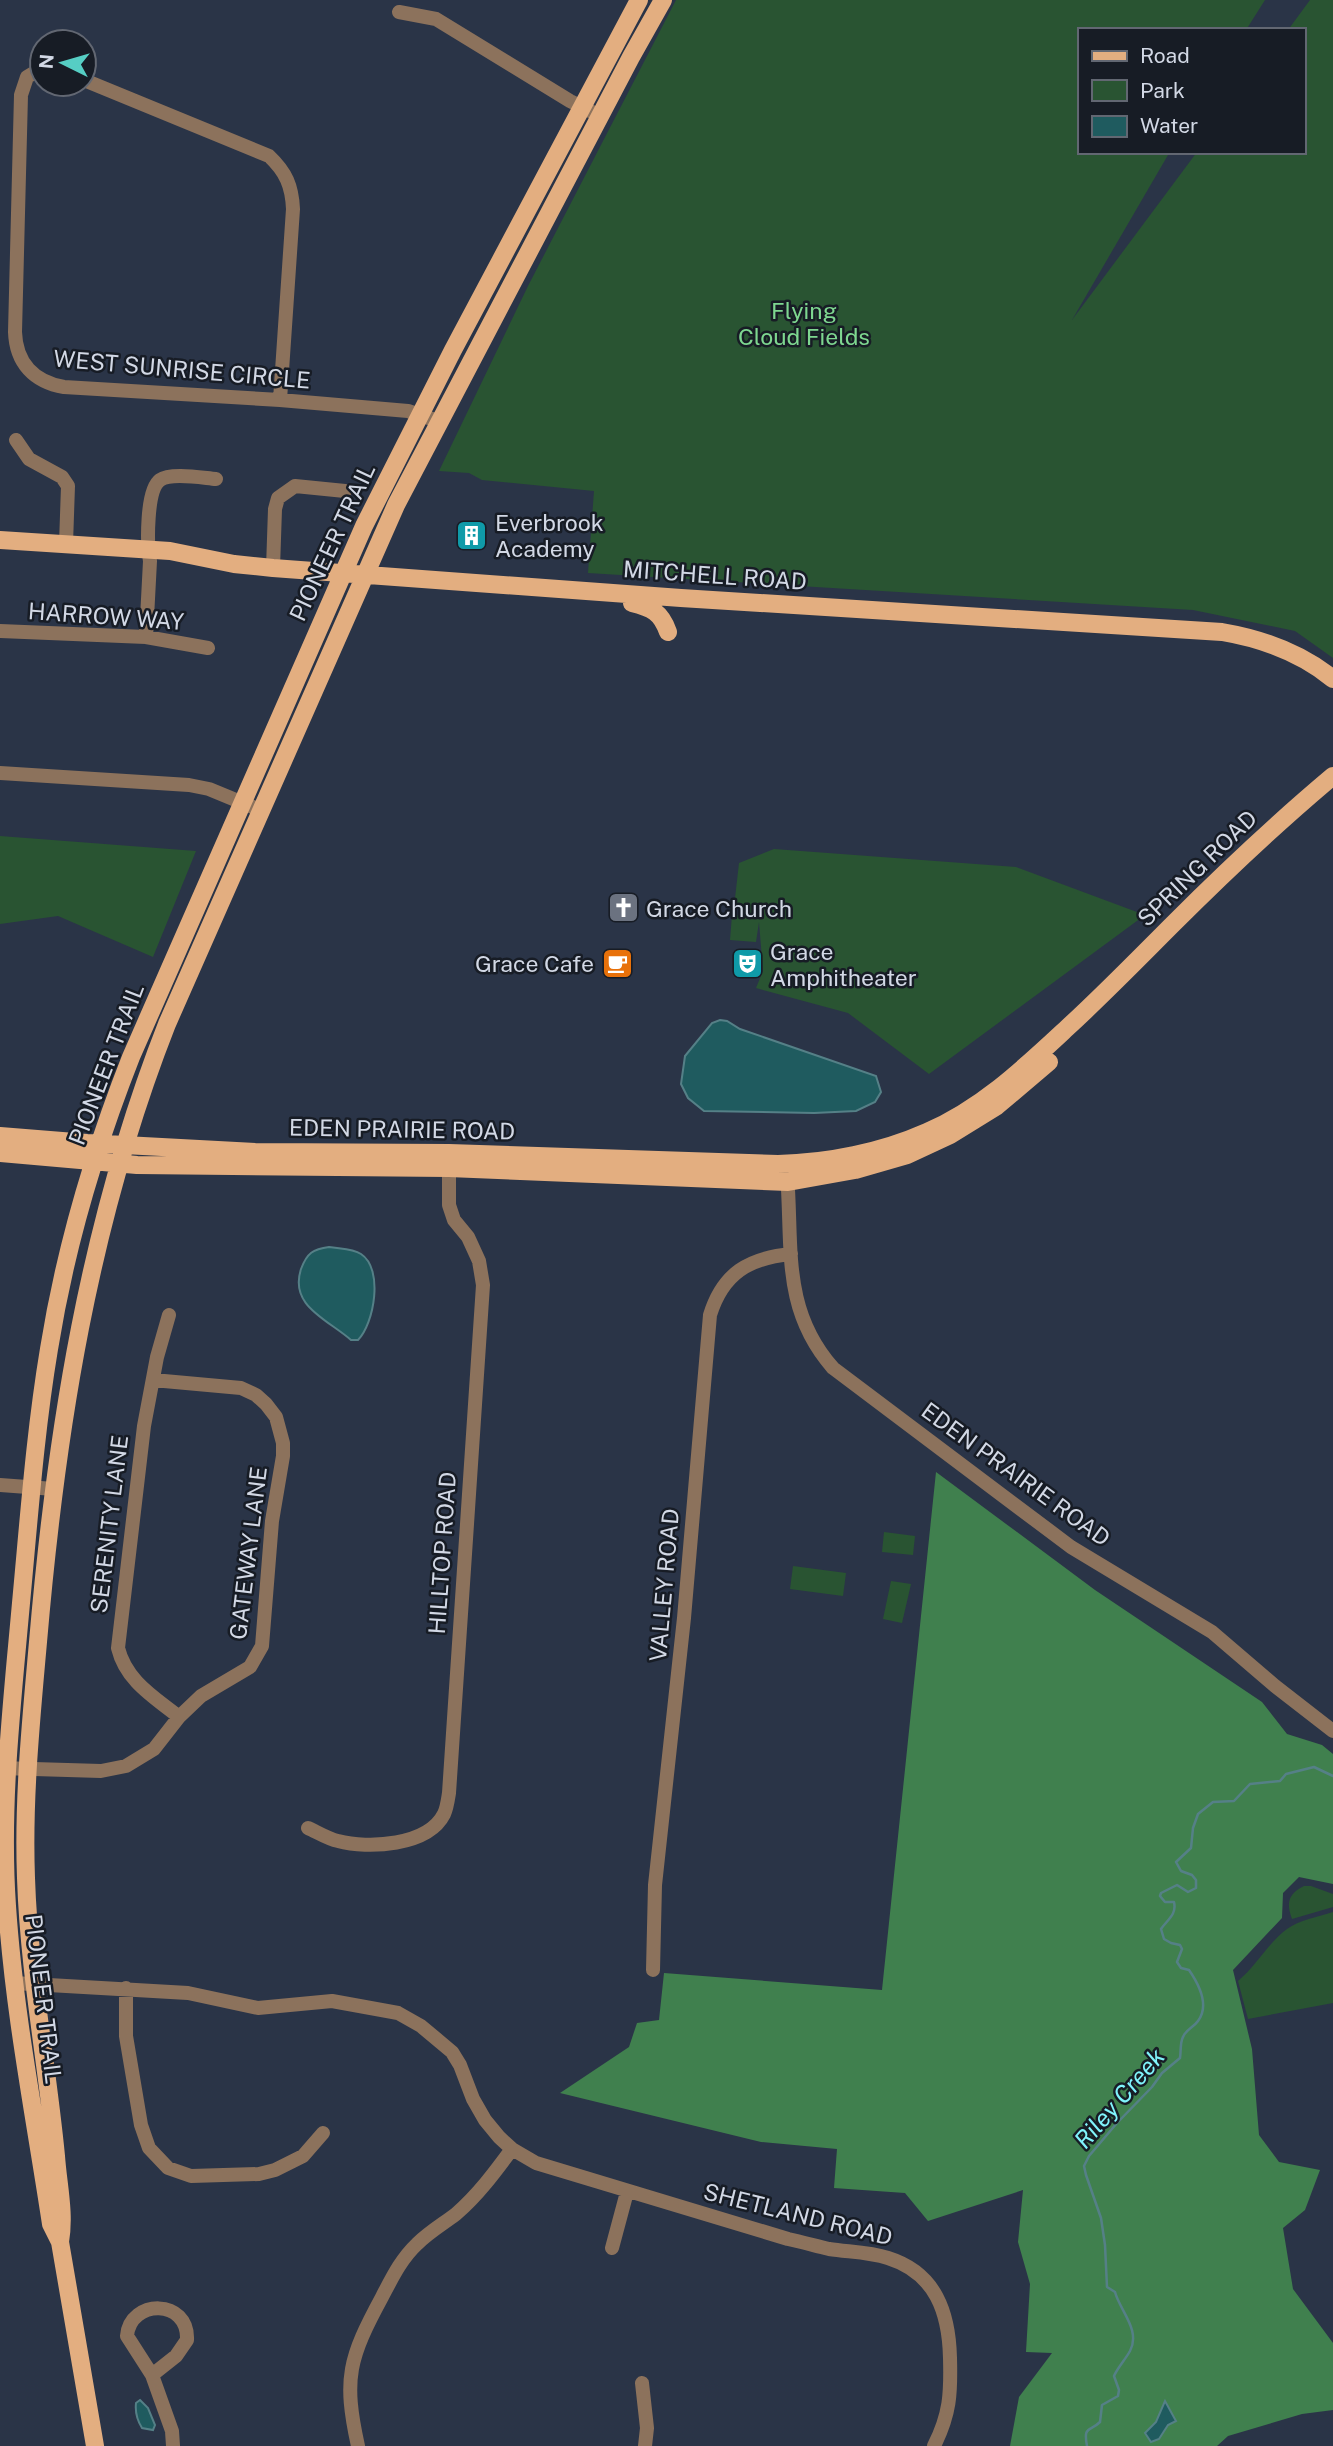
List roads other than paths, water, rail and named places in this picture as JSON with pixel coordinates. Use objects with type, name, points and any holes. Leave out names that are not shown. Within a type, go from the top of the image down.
[{"type":"main road","name":"PIONEER TRAIL","points":[[95,2446],[60,2242],[51,2224],[14,1983],[5,1877],[4,1768],[32,1487],[49,1345],[71,1246],[115,1098],[147,1018],[342,573],[419,414],[639,0]]},
{"type":"main road","name":"PIONEER TRAIL","points":[[60,2242],[64,2221],[52,2111],[33,1983],[26,1876],[27,1769],[54,1489],[78,1334],[92,1264],[119,1164],[167,1024],[365,573],[438,421],[663,0]]},
{"type":"main road","name":"MITCHELL ROAD","points":[[0,540],[170,551],[234,564],[274,568],[591,592],[1222,632],[1258,639],[1289,651],[1333,678]]},
{"type":"main road","points":[[591,592],[653,608],[668,632]]},
{"type":"main road","name":"SPRING ROAD","points":[[787,1173],[855,1170],[907,1155],[974,1121],[1012,1095],[1072,1039],[1099,999],[1259,840],[1333,776]]},
{"type":"main road","name":"EDEN PRAIRIE ROAD","points":[[0,1136],[255,1152],[787,1173]]},
{"type":"main road","name":"EDEN PRAIRIE ROAD","points":[[0,1153],[119,1164],[253,1168],[449,1161]]},
{"type":"street","points":[[399,12],[436,19],[600,116]]},
{"type":"street","name":"WEST SUNRISE CIRCLE","points":[[28,76],[21,95],[15,332],[18,352],[27,369],[51,384],[64,387],[280,400],[419,414],[438,421]]},
{"type":"street","points":[[98,86],[269,156],[280,166],[288,179],[293,209],[280,400]]},
{"type":"street","points":[[16,440],[29,459],[62,477],[68,486],[66,544]]},
{"type":"street","points":[[146,637],[151,498],[159,480],[173,476],[216,479]]},
{"type":"street","points":[[274,568],[275,509],[278,498],[295,486],[345,491]]},
{"type":"street","name":"HARROW WAY","points":[[0,631],[146,637],[208,648]]},
{"type":"street","points":[[0,773],[169,782],[209,789],[260,810]]},
{"type":"street","name":"HILLTOP ROAD","points":[[308,1828],[337,1841],[355,1843],[402,1842],[419,1838],[443,1815],[449,1793],[483,1285],[479,1261],[468,1237],[454,1220],[449,1205],[449,1161]]},
{"type":"street","name":"EDEN PRAIRIE ROAD","points":[[787,1173],[793,1290],[809,1337],[833,1368],[1100,1566],[1189,1616],[1212,1632],[1333,1731]]},
{"type":"street","name":"VALLEY ROAD","points":[[653,1970],[655,1885],[684,1618],[710,1315],[715,1296],[726,1281],[746,1265],[773,1256],[792,1254]]},
{"type":"street","name":"SERENITY LANE","points":[[169,1315],[144,1426],[118,1648],[124,1668],[136,1682],[178,1717]]},
{"type":"street","name":"GATEWAY LANE","points":[[4,1768],[101,1771],[126,1766],[154,1749],[178,1717],[201,1696],[250,1667],[262,1646],[270,1546],[283,1456],[283,1443],[276,1417],[267,1404],[241,1388],[153,1380]]},
{"type":"street","points":[[0,1485],[54,1489]]},
{"type":"street","name":"SHETLAND ROAD","points":[[14,1983],[201,1994],[258,2008],[317,2001],[351,2003],[416,2015],[452,2052],[485,2120],[512,2149],[536,2163],[788,2239],[829,2249],[877,2255],[897,2262],[923,2278],[943,2306],[948,2322],[950,2346],[949,2411],[934,2446]]},
{"type":"street","points":[[126,1988],[126,2036],[141,2125],[149,2148],[168,2168],[191,2176],[260,2174],[275,2170],[303,2155],[323,2133]]},
{"type":"street","points":[[358,2446],[349,2406],[349,2387],[352,2362],[360,2337],[403,2260],[417,2244],[477,2194],[512,2149]]},
{"type":"street","points":[[612,2248],[628,2192]]},
{"type":"street","points":[[152,2375],[176,2356],[187,2340],[187,2332],[180,2316],[164,2309],[140,2313],[130,2323],[128,2330],[130,2344],[152,2375],[172,2431],[173,2446]]},
{"type":"street","points":[[642,2383],[647,2428],[645,2446]]},
{"type":"water","points":[[720,1020],[876,1076],[881,1092],[875,1102],[856,1111],[704,1111],[688,1098],[681,1084],[685,1056],[712,1023]]},
{"type":"water","points":[[329,1247],[361,1254],[368,1261],[372,1272],[372,1310],[358,1340],[351,1340],[321,1318],[300,1293],[301,1269],[306,1259],[315,1251]]},
{"type":"water","points":[[140,2400],[148,2408],[155,2425],[153,2430],[142,2428],[139,2422],[136,2403]]},
{"type":"water","points":[[1165,2401],[1176,2421],[1168,2425],[1159,2439],[1151,2442],[1145,2433],[1156,2422]]},
{"type":"waterway","name":"Riley Creek","points":[[1087,2446],[1087,2432],[1100,2422],[1102,2405],[1118,2396],[1119,2390],[1114,2376],[1130,2351],[1133,2336],[1115,2292],[1107,2287],[1101,2218],[1084,2166],[1089,2156],[1117,2123],[1162,2073],[1180,2058],[1183,2037],[1198,2021],[1203,2008],[1196,1981],[1189,1970],[1181,1968],[1177,1962],[1182,1949],[1180,1945],[1164,1939],[1161,1929],[1175,1907],[1174,1902],[1165,1902],[1160,1896],[1161,1893],[1177,1885],[1188,1892],[1196,1888],[1196,1880],[1192,1875],[1181,1871],[1176,1862],[1191,1848],[1198,1814],[1213,1802],[1234,1801],[1250,1784],[1280,1781],[1286,1774],[1314,1767],[1333,1776]]},
{"type":"place","name":"Everbrook Academy","points":[[472,535]]},
{"type":"place","name":"Grace Church","points":[[623,908]]},
{"type":"place","name":"Grace Cafe","points":[[617,963]]},
{"type":"place","name":"Grace Amphitheater","points":[[747,964]]},
{"type":"park label","name":"Flying Cloud Fields","points":[[804,323]]}]
